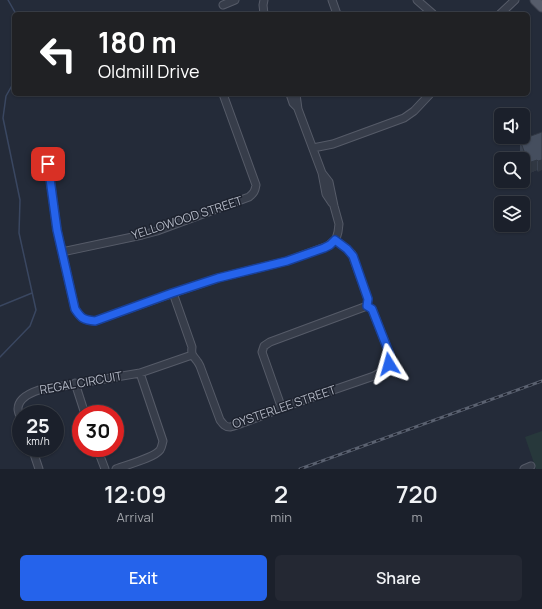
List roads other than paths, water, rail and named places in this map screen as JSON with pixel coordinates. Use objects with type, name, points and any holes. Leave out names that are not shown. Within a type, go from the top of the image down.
[{"type":"street","points":[[223,5],[235,0]]},
{"type":"street","points":[[262,0],[264,12]]},
{"type":"street","points":[[332,0],[336,12]]},
{"type":"street","points":[[417,0],[431,12]]},
{"type":"street","points":[[502,12],[515,0]]},
{"type":"street","name":"YELLOWOOD STREET","points":[[62,252],[157,231],[249,197],[253,194],[256,185],[224,96]]},
{"type":"street","points":[[291,96],[293,103],[298,109]]},
{"type":"street","points":[[48,164],[57,230],[75,309],[80,316],[86,320],[95,321],[218,278],[287,261],[324,248],[335,240],[339,224],[329,182],[322,173],[298,109],[296,96]]},
{"type":"street","points":[[314,151],[404,118],[414,111],[428,96]]},
{"type":"street","name":"OYSTERLEE STREET","points":[[172,293],[192,347],[192,355],[197,360],[220,420],[224,425],[231,427],[268,414],[283,405],[287,406],[374,376],[383,371],[389,364],[390,355],[372,309],[367,306],[368,299],[353,256],[347,249],[335,240]]},
{"type":"street","points":[[281,406],[262,352],[264,346],[270,342],[367,306]]},
{"type":"street","name":"REGAL CIRCUIT","points":[[20,405],[21,400],[29,394],[39,390],[140,373],[192,355]]},
{"type":"street","name":"REGAL CIRCUIT","points":[[116,469],[157,454],[162,448],[163,441],[142,383],[140,373]]},
{"type":"street","points":[[75,383],[82,405]]},
{"type":"street","points":[[35,457],[39,469]]},
{"type":"street","points":[[100,457],[105,469]]},
{"type":"waterway","points":[[8,0],[15,12]]},
{"type":"waterway","points":[[0,357],[30,326],[36,310],[19,233],[20,200],[3,118],[6,96],[12,86]]},
{"type":"waterway","points":[[0,306],[32,293]]},
{"type":"railway","points":[[300,469],[542,381]]}]
